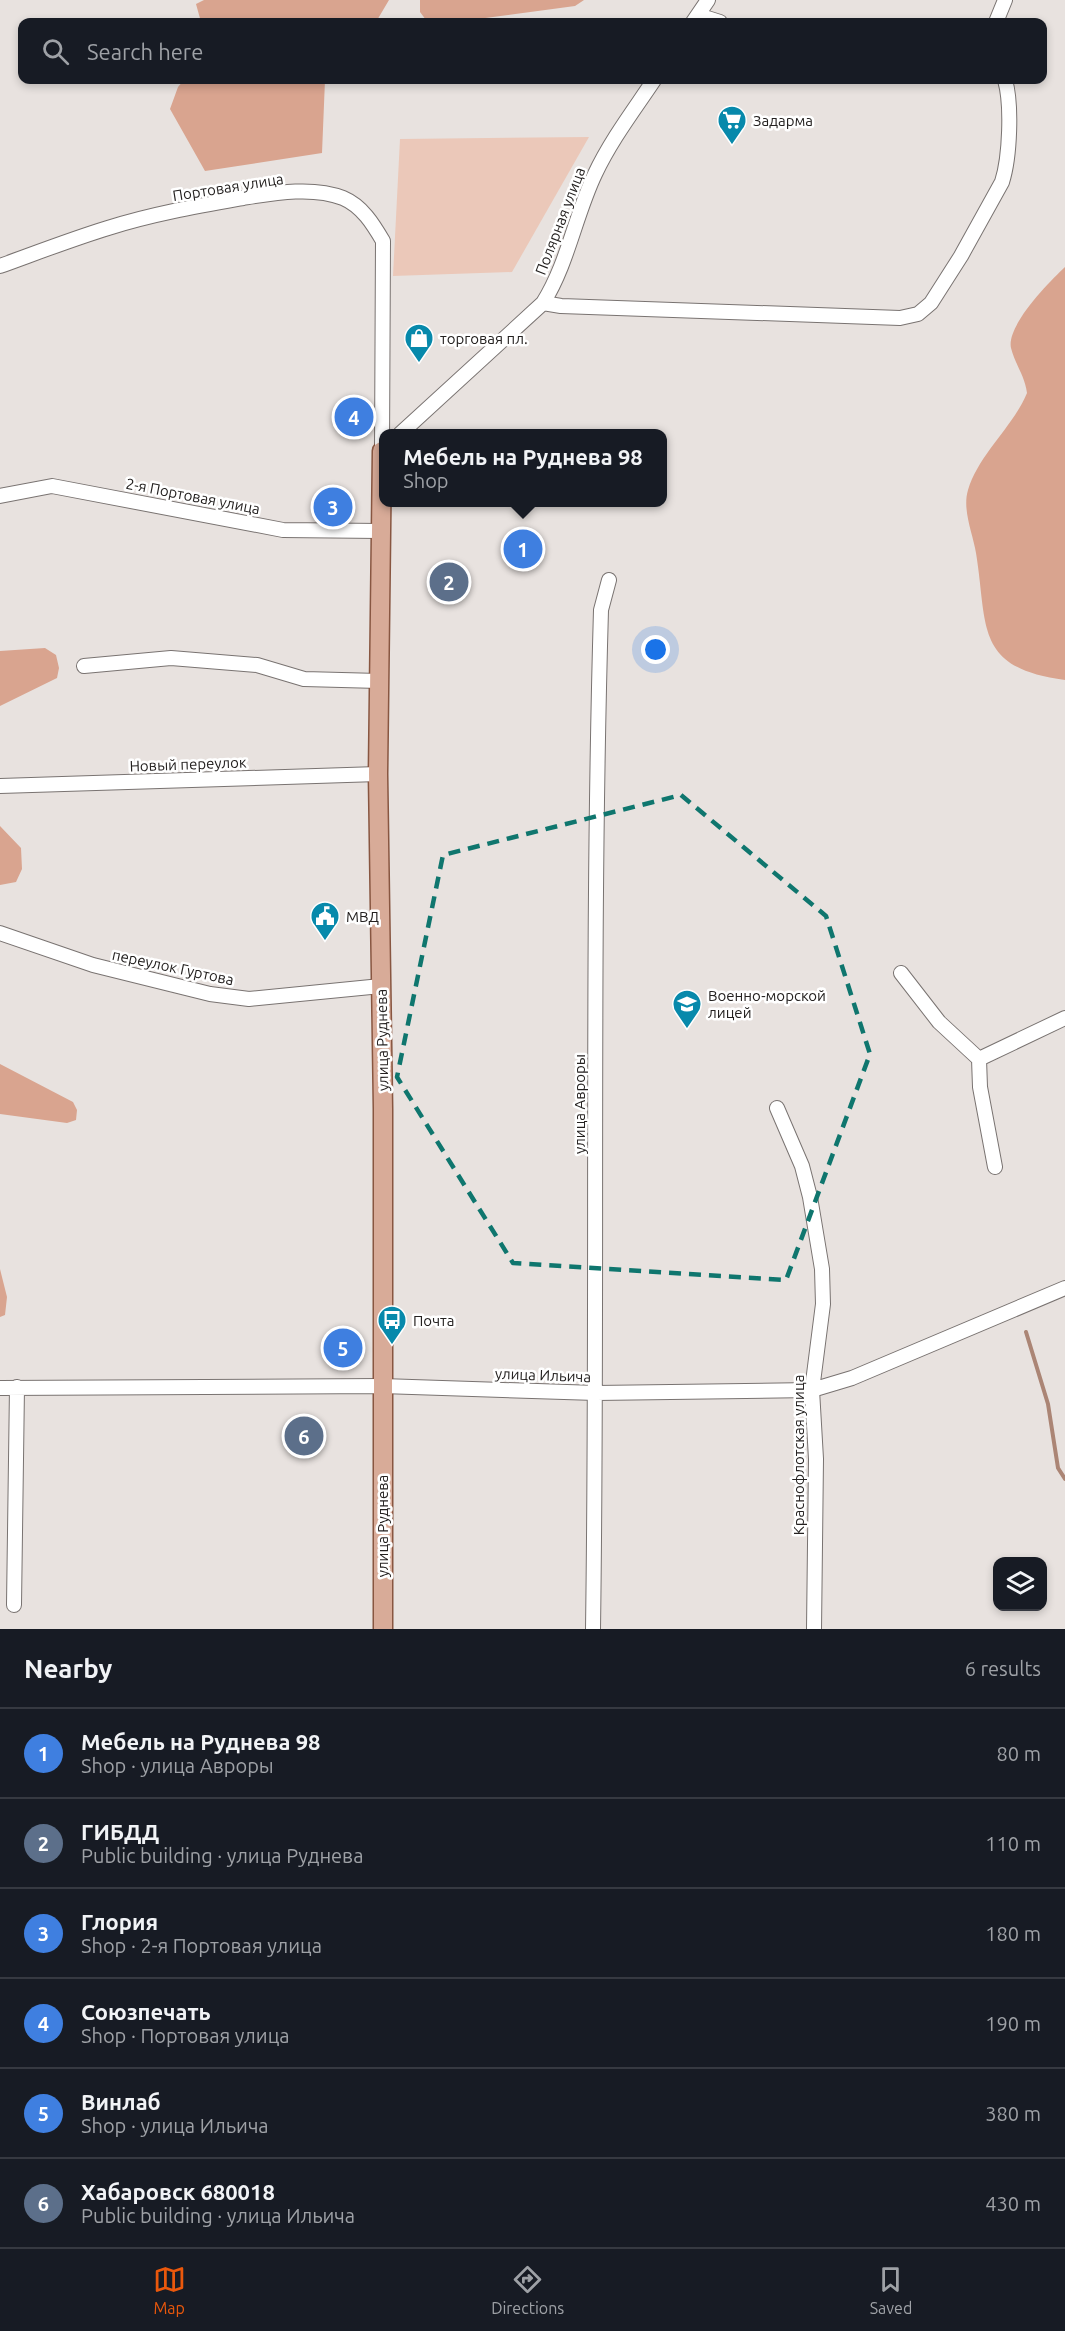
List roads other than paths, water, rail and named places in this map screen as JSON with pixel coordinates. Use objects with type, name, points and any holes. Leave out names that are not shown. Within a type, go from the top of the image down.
[{"type":"main road","name":"улица Руднева","points":[[381,507],[378,774],[384,1266],[383,1629]]},
{"type":"street","points":[[696,18],[708,0]]},
{"type":"street","points":[[998,18],[1005,0]]},
{"type":"street","name":"Полярная улица","points":[[405,429],[543,303],[557,280],[594,175],[611,144],[651,84]]},
{"type":"street","points":[[543,303],[561,306],[900,318],[918,314],[931,303],[961,256],[1002,182],[1006,170],[1008,121],[1005,84]]},
{"type":"street","name":"Портовая улица","points":[[0,266],[108,228],[210,204],[268,194],[319,192],[343,198],[366,215],[383,241],[383,429]]},
{"type":"street","name":"2-я Портовая улица","points":[[0,496],[52,486],[284,530],[380,531]]},
{"type":"street","name":"улица Авроры","points":[[593,1629],[596,1394],[595,803],[601,610],[609,580]]},
{"type":"street","points":[[84,666],[171,658],[256,664],[304,679],[379,681]]},
{"type":"street","name":"Новый переулок","points":[[0,786],[378,774]]},
{"type":"street","name":"переулок Гуртова","points":[[0,933],[93,966],[210,994],[249,999],[381,986]]},
{"type":"street","points":[[901,973],[933,1015],[979,1059],[980,1087],[995,1167]]},
{"type":"street","points":[[979,1059],[1065,1018]]},
{"type":"street","name":"Краснофлотская улица","points":[[777,1108],[808,1186],[822,1269],[823,1304],[812,1390],[816,1459],[814,1629]]},
{"type":"street","name":"улица Ильича","points":[[0,1388],[382,1386],[596,1394],[812,1390],[852,1378],[1065,1288]]},
{"type":"street","points":[[14,1605],[17,1388]]},
{"type":"waterway","points":[[1026,1332],[1048,1404],[1058,1468],[1065,1479]]},
{"type":"place","name":"Задарма","points":[[732,146]]},
{"type":"place","name":"торговая пл.","points":[[419,364]]},
{"type":"place","name":"Союзпечать","points":[[354,417]]},
{"type":"place","name":"Глория","points":[[333,507]]},
{"type":"place","name":"Мебель на Руднева 98","points":[[523,549]]},
{"type":"place","name":"ГИБДД","points":[[449,582]]},
{"type":"place","name":"МВД","points":[[325,942]]},
{"type":"place","name":"Военно-морской лицей","points":[[687,1030]]},
{"type":"place","name":"Почта","points":[[392,1346]]},
{"type":"place","name":"Винлаб","points":[[343,1348]]},
{"type":"place","name":"Хабаровск 680018","points":[[304,1436]]}]
